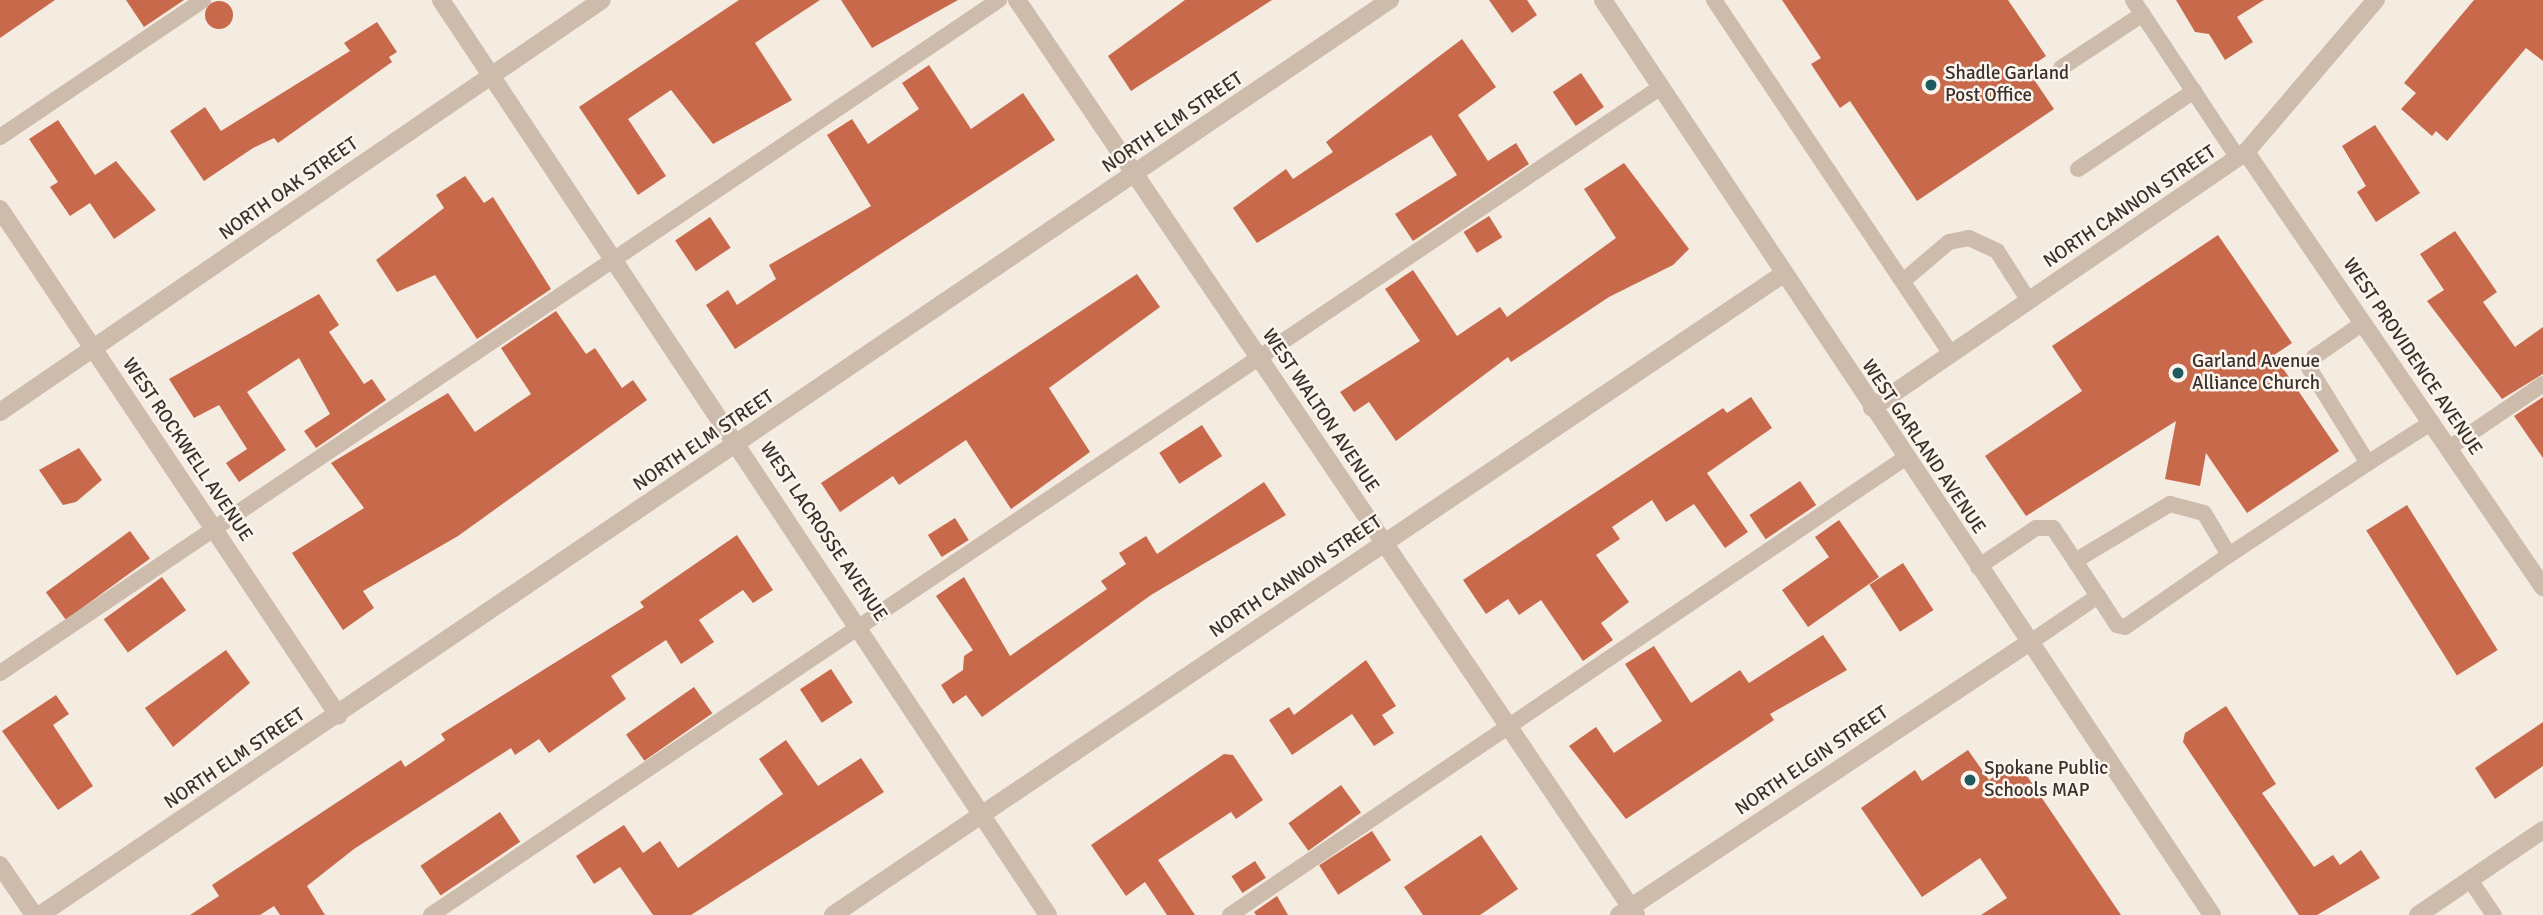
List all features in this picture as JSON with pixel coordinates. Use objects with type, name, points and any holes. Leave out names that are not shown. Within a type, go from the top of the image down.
[{"type":"street","name":"WEST LACROSSE AVENUE","points":[[441,0],[861,626],[1048,915]]},
{"type":"street","name":"NORTH OAK STREET","points":[[0,412],[602,0]]},
{"type":"street","name":"WEST WALTON AVENUE","points":[[1017,0],[1133,176],[1508,727],[1628,912]]},
{"type":"street","name":"NORTH ELM STREET","points":[[40,915],[1390,0]]},
{"type":"street","name":"NORTH CANNON STREET","points":[[1872,408],[2242,155],[2376,0]]},
{"type":"street","name":"WEST GARLAND AVENUE","points":[[1610,3],[1782,275],[2211,915]]},
{"type":"street","name":"WEST PROVIDENCE AVENUE","points":[[2242,155],[2432,422],[2543,587]]},
{"type":"street","name":"WEST ROCKWELL AVENUE","points":[[0,209],[338,715]]},
{"type":"street","name":"NORTH CANNON STREET","points":[[833,915],[1782,275]]},
{"type":"street","name":"NORTH ELGIN STREET","points":[[1628,912],[2029,643]]},
{"type":"street","points":[[2418,915],[2543,830]]},
{"type":"street","points":[[0,864],[34,915]]},
{"type":"lane","points":[[0,137],[203,0]]},
{"type":"lane","points":[[0,673],[999,0]]},
{"type":"lane","points":[[1714,0],[1951,354]]},
{"type":"lane","points":[[2061,68],[2138,7],[2194,91],[2242,155]]},
{"type":"lane","points":[[431,915],[1261,362],[1661,87]]},
{"type":"lane","points":[[2078,169],[2194,91]]},
{"type":"lane","points":[[1903,281],[1949,242],[1969,238],[1997,251],[2029,301]]},
{"type":"lane","points":[[2363,323],[2309,368],[2368,463]]},
{"type":"lane","points":[[2449,448],[2543,384]]},
{"type":"lane","points":[[1978,567],[2036,528],[2053,528],[2116,625],[2125,627],[2229,555],[2432,422]]},
{"type":"lane","points":[[1230,915],[1905,458]]},
{"type":"lane","points":[[2075,561],[2170,504],[2204,513],[2229,555]]},
{"type":"lane","points":[[2029,643],[2098,596]]},
{"type":"lane","points":[[2470,880],[2494,915]]},
{"type":"building","points":[[0,0],[55,0],[0,38]]},
{"type":"building","points":[[126,0],[184,0],[144,27]]},
{"type":"building","points":[[739,0],[820,0],[755,43],[792,100],[713,144],[671,90],[628,119],[666,176],[638,195],[579,107]]},
{"type":"building","points":[[841,0],[958,0],[872,48]]},
{"type":"building","points":[[1185,0],[1272,0],[1131,91],[1108,56]]},
{"type":"building","points":[[1489,0],[1527,0],[1537,15],[1512,33]]},
{"type":"building","name":"Shadle Garland Post Office","points":[[1782,0],[2008,0],[2046,56],[2027,69],[2054,109],[1917,201],[1850,101],[1840,108],[1811,64],[1821,58]]},
{"type":"building","points":[[2176,0],[2264,0],[2237,17],[2253,42],[2225,60],[2209,34],[2195,32]]},
{"type":"building","points":[[2474,0],[2543,0],[2543,61],[2526,48],[2447,141],[2436,131],[2432,136],[2401,109],[2416,93],[2404,83]]},
{"type":"building","points":[[219,1],[229,5],[233,15],[229,25],[219,29],[209,25],[205,15],[209,5]]},
{"type":"building","points":[[377,22],[397,52],[389,57],[392,62],[278,143],[274,138],[253,148],[204,181],[170,131],[205,107],[221,131],[350,51],[344,43]]},
{"type":"building","points":[[1462,39],[1496,87],[1458,115],[1488,161],[1516,143],[1529,164],[1413,241],[1395,214],[1457,175],[1431,135],[1257,243],[1233,208],[1286,169],[1293,179],[1333,152],[1326,142]]},
{"type":"building","points":[[929,65],[971,129],[1023,93],[1055,140],[735,349],[706,305],[728,290],[737,305],[776,279],[769,265],[871,206],[827,135],[852,119],[868,144],[919,109],[902,83]]},
{"type":"building","points":[[1581,73],[1604,107],[1576,126],[1553,92]]},
{"type":"building","points":[[58,120],[95,175],[116,161],[156,210],[114,239],[90,203],[70,216],[50,187],[58,182],[29,139]]},
{"type":"building","points":[[2375,125],[2420,193],[2376,222],[2357,192],[2366,186],[2342,146]]},
{"type":"building","points":[[1624,163],[1689,249],[1673,265],[1609,297],[1511,362],[1508,357],[1396,441],[1369,402],[1354,412],[1340,392],[1420,341],[1385,289],[1413,270],[1457,336],[1500,307],[1507,317],[1616,238],[1584,189]]},
{"type":"building","points":[[465,176],[484,203],[493,197],[551,289],[477,339],[435,275],[397,292],[376,260],[444,208],[436,195]]},
{"type":"building","points":[[1489,216],[1502,237],[1477,253],[1464,232]]},
{"type":"building","points":[[710,217],[731,248],[696,271],[675,240]]},
{"type":"building","points":[[2455,231],[2497,292],[2483,302],[2515,347],[2543,327],[2543,374],[2502,399],[2427,301],[2444,290],[2420,254]]},
{"type":"building","name":"Garland Avenue Alliance Church","points":[[2218,235],[2292,343],[2274,355],[2339,451],[2247,513],[2206,453],[2200,486],[2165,479],[2176,421],[2026,516],[1985,456],[2082,391],[2052,346]]},
{"type":"building","points":[[1137,274],[1160,307],[1049,388],[1090,452],[1011,509],[966,440],[899,485],[893,476],[840,512],[821,483]]},
{"type":"building","points":[[319,294],[339,325],[329,332],[364,384],[372,379],[386,400],[316,448],[304,431],[330,414],[299,358],[247,392],[286,450],[239,482],[226,463],[247,449],[219,405],[194,418],[169,379]]},
{"type":"building","points":[[556,311],[586,354],[595,348],[622,388],[633,380],[647,400],[458,536],[363,591],[374,608],[343,630],[292,553],[364,508],[331,463],[448,393],[475,432],[531,394],[501,348]]},
{"type":"building","points":[[1751,397],[1772,428],[1707,473],[1748,532],[1725,548],[1694,504],[1666,522],[1652,500],[1612,527],[1620,539],[1596,555],[1629,602],[1601,623],[1613,640],[1583,661],[1541,600],[1519,615],[1508,599],[1486,614],[1463,580],[1723,408],[1727,413]]},
{"type":"building","points":[[2543,397],[2543,458],[2514,416]]},
{"type":"building","points":[[1202,425],[1222,456],[1179,484],[1159,453]]},
{"type":"building","points":[[79,448],[102,480],[76,502],[63,505],[39,470]]},
{"type":"building","points":[[1800,481],[1816,505],[1766,539],[1749,515]]},
{"type":"building","points":[[1264,482],[1286,515],[1151,595],[982,717],[966,695],[953,704],[941,685],[963,670],[964,656],[973,650],[936,596],[964,577],[1010,656],[1107,589],[1101,581],[1126,564],[1119,553],[1146,536],[1157,554]]},
{"type":"building","points":[[2407,505],[2498,650],[2457,675],[2366,530]]},
{"type":"building","points":[[955,518],[969,540],[942,557],[928,535]]},
{"type":"building","points":[[1839,520],[1879,577],[1808,627],[1782,590],[1829,557],[1815,537]]},
{"type":"building","points":[[130,531],[150,559],[66,620],[46,592]]},
{"type":"building","points":[[737,535],[773,590],[753,603],[743,590],[699,620],[714,642],[681,664],[666,640],[611,676],[626,699],[549,753],[539,739],[515,755],[511,748],[354,849],[307,886],[325,915],[280,915],[274,906],[260,915],[190,915],[219,896],[212,885],[401,760],[405,767],[445,740],[441,734],[644,607],[640,602]]},
{"type":"building","points":[[1903,563],[1933,610],[1900,632],[1869,585]]},
{"type":"building","points":[[162,577],[186,610],[128,652],[104,619]]},
{"type":"building","points":[[1823,635],[1847,670],[1770,714],[1774,720],[1626,819],[1569,746],[1596,727],[1614,753],[1662,721],[1625,664],[1654,646],[1691,703],[1740,670],[1749,683]]},
{"type":"building","points":[[226,650],[250,683],[173,747],[145,708]]},
{"type":"building","points":[[1366,660],[1396,706],[1382,715],[1394,733],[1374,746],[1352,714],[1292,755],[1269,720],[1289,707],[1294,715]]},
{"type":"building","points":[[831,669],[853,703],[822,723],[800,689]]},
{"type":"building","points":[[694,687],[712,713],[644,761],[626,735]]},
{"type":"building","points":[[56,695],[69,714],[53,725],[93,786],[58,810],[2,731]]},
{"type":"building","points":[[2226,706],[2276,784],[2262,793],[2314,867],[2333,855],[2340,865],[2361,850],[2380,878],[2317,915],[2299,915],[2183,742],[2185,733]]},
{"type":"building","points":[[2543,722],[2543,766],[2495,799],[2475,768]]},
{"type":"building","points":[[786,740],[818,786],[861,758],[884,792],[691,915],[653,915],[620,867],[594,884],[576,856],[624,825],[643,853],[660,841],[678,868],[783,794],[759,759]]},
{"type":"building","points":[[1968,750],[1989,780],[2017,761],[2121,915],[1981,915],[2007,898],[1980,858],[1922,897],[1861,808],[1915,770],[1922,781]]},
{"type":"building","points":[[1224,754],[1233,755],[1263,800],[1236,819],[1231,812],[1158,860],[1195,915],[1167,915],[1145,882],[1126,896],[1091,845]]},
{"type":"building","points":[[1341,785],[1361,813],[1308,851],[1288,823]]},
{"type":"building","points":[[500,812],[520,842],[441,896],[420,866]]},
{"type":"building","points":[[1372,831],[1391,860],[1338,895],[1319,865]]},
{"type":"building","points":[[1481,835],[1518,889],[1480,915],[1423,915],[1404,887]]},
{"type":"building","points":[[1255,861],[1266,878],[1242,893],[1232,876]]},
{"type":"building","points":[[1277,896],[1288,915],[1256,915],[1254,912]]},
{"type":"place","name":"Shadle Garland Post Office","points":[[1931,85]]},
{"type":"place","name":"Garland Avenue Alliance Church","points":[[2178,373]]},
{"type":"place","name":"Spokane Public Schools MAP","points":[[1970,780]]}]
